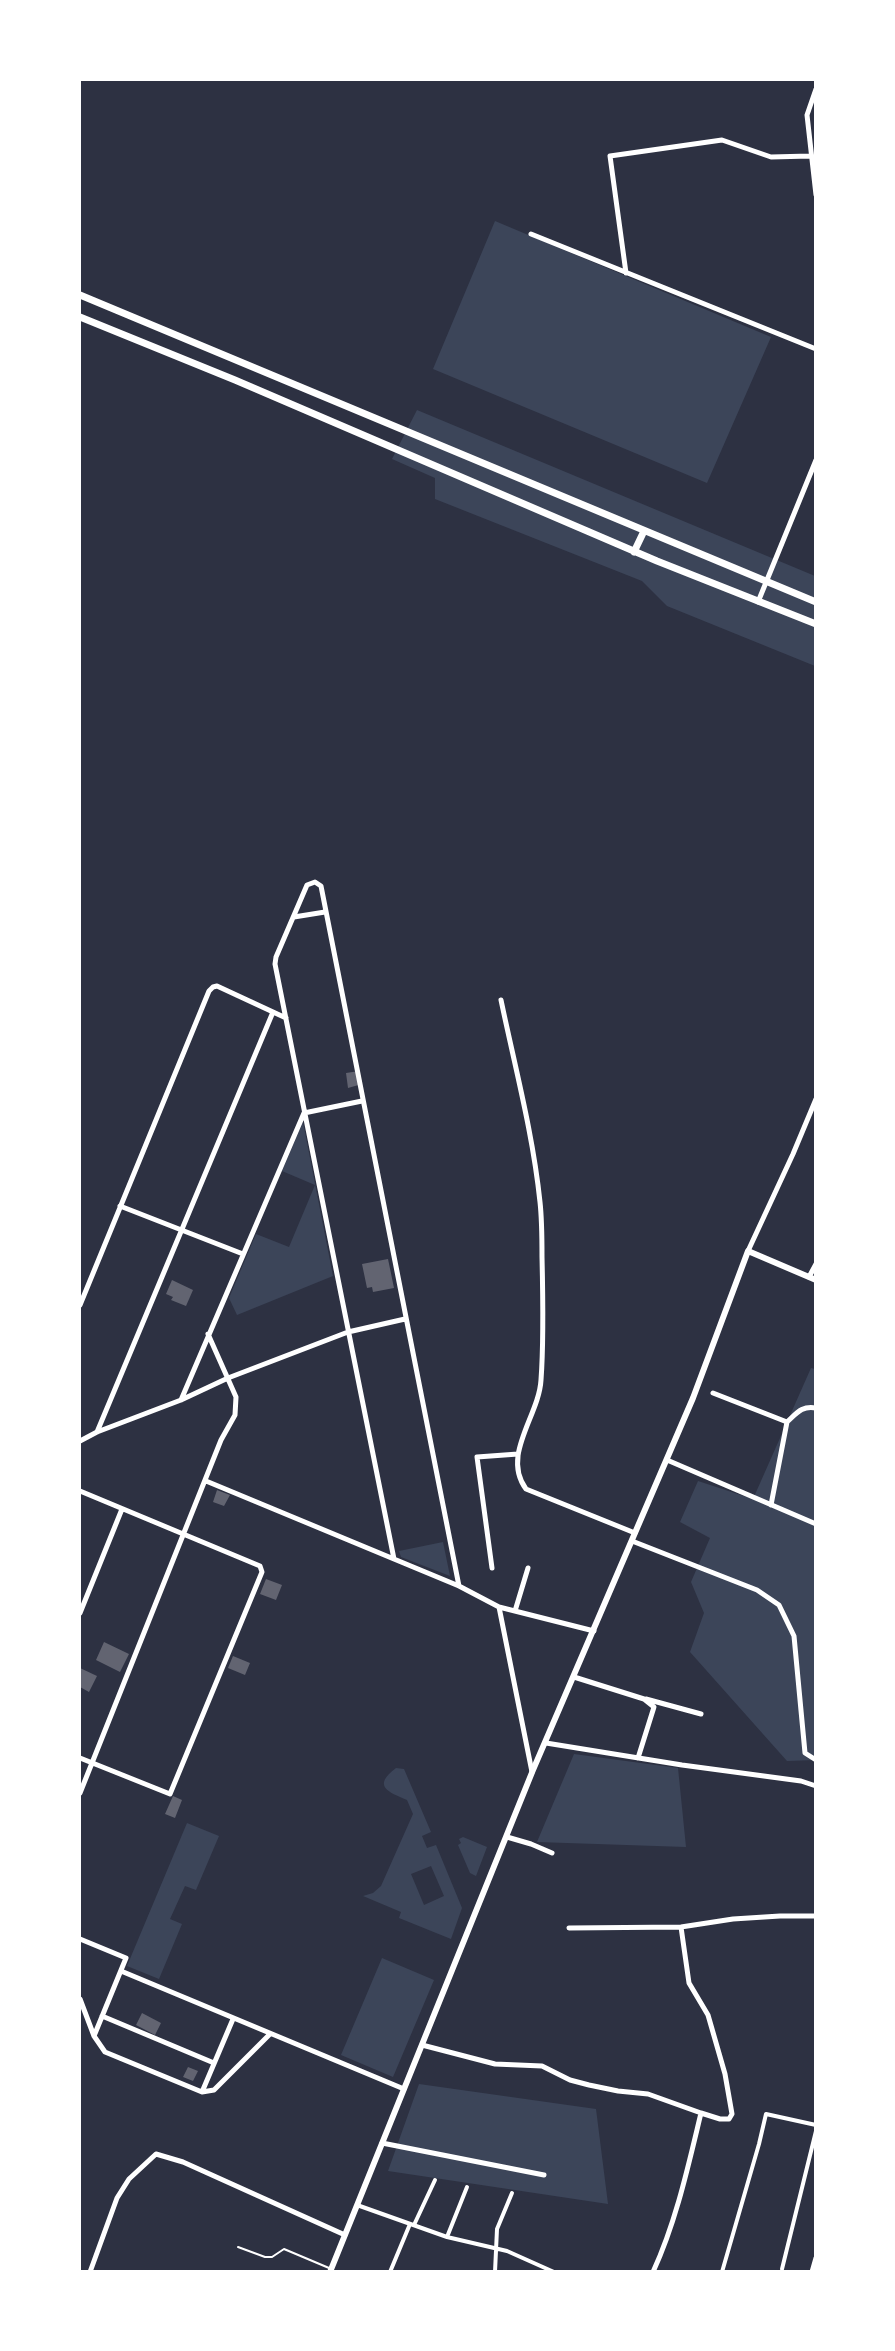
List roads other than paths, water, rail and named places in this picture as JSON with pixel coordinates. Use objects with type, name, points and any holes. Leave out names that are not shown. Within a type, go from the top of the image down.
[{"type":"main road","points":[[80,295],[816,602]]},
{"type":"main road","points":[[80,317],[246,385],[634,552],[816,624]]},
{"type":"main road","points":[[634,552],[644,531]]},
{"type":"street","points":[[816,89],[807,115],[816,195]]},
{"type":"street","points":[[626,273],[610,156],[722,140],[771,157],[810,156]]},
{"type":"street","points":[[531,234],[816,349]]},
{"type":"street","points":[[758,602],[816,460]]},
{"type":"street","points":[[394,1559],[275,964],[307,885],[315,882],[321,886],[459,1586]]},
{"type":"street","points":[[294,917],[325,912]]},
{"type":"street","points":[[80,1305],[209,991],[217,986],[286,1018]]},
{"type":"street","points":[[501,1000],[541,1205],[544,1305],[541,1381],[538,1398],[518,1454],[519,1479],[526,1488],[635,1533]]},
{"type":"street","points":[[98,1432],[273,1012]]},
{"type":"street","points":[[331,2270],[532,1774],[667,1460],[748,1251],[816,1098]]},
{"type":"street","points":[[304,1113],[362,1101]]},
{"type":"street","points":[[181,1400],[304,1113]]},
{"type":"street","points":[[120,1206],[243,1254]]},
{"type":"street","points":[[748,1251],[812,1278],[816,1264]]},
{"type":"street","points":[[80,1441],[181,1400],[228,1378],[348,1332],[405,1318]]},
{"type":"street","points":[[80,1793],[221,1440],[235,1415],[236,1397],[208,1334]]},
{"type":"street","points":[[713,1394],[787,1422]]},
{"type":"street","points":[[771,1505],[787,1422],[802,1408],[808,1406],[816,1408]]},
{"type":"street","points":[[492,1568],[477,1458],[518,1454]]},
{"type":"street","points":[[667,1460],[816,1524]]},
{"type":"street","points":[[206,1481],[459,1586],[499,1606],[594,1631]]},
{"type":"street","points":[[80,1491],[260,1566],[262,1572],[170,1794],[80,1758]]},
{"type":"street","points":[[80,1613],[122,1509]]},
{"type":"street","points":[[632,1541],[757,1590],[779,1605],[794,1636],[805,1753],[816,1760]]},
{"type":"street","points":[[515,1611],[528,1568]]},
{"type":"street","points":[[499,1606],[532,1774]]},
{"type":"street","points":[[574,1677],[701,1714]]},
{"type":"street","points":[[638,1758],[654,1707],[644,1699]]},
{"type":"street","points":[[546,1743],[801,1781],[816,1786]]},
{"type":"street","points":[[507,1837],[552,1853]]},
{"type":"street","points":[[569,1928],[681,1928],[733,1919],[816,1916]]},
{"type":"street","points":[[422,2045],[495,2064],[542,2066],[570,2080],[618,2091],[648,2094],[720,2119],[729,2119],[732,2114],[725,2074],[708,2015],[689,1983],[681,1928]]},
{"type":"street","points":[[80,1939],[126,1958],[94,2036]]},
{"type":"street","points":[[121,1971],[404,2089]]},
{"type":"street","points":[[80,1999],[94,2036],[105,2052],[202,2092],[214,2090],[270,2034]]},
{"type":"street","points":[[102,2016],[214,2063]]},
{"type":"street","points":[[202,2092],[233,2019]]},
{"type":"street","points":[[653,2271],[663,2249],[685,2179],[701,2113]]},
{"type":"street","points":[[722,2271],[766,2114],[816,2125]]},
{"type":"street","points":[[782,2269],[816,2131]]},
{"type":"street","points":[[382,2144],[544,2175]]},
{"type":"street","points":[[90,2271],[117,2198],[129,2179],[156,2154],[183,2162],[345,2235]]},
{"type":"street","points":[[390,2271],[435,2180]]},
{"type":"street","points":[[447,2237],[467,2187]]},
{"type":"street","points":[[495,2271],[497,2229],[512,2193]]},
{"type":"street","points":[[357,2205],[447,2237],[507,2251],[554,2271]]},
{"type":"street","points":[[812,2271],[816,2258]]},
{"type":"lane","points":[[238,2247],[265,2257],[272,2257],[284,2249],[331,2270]]}]
